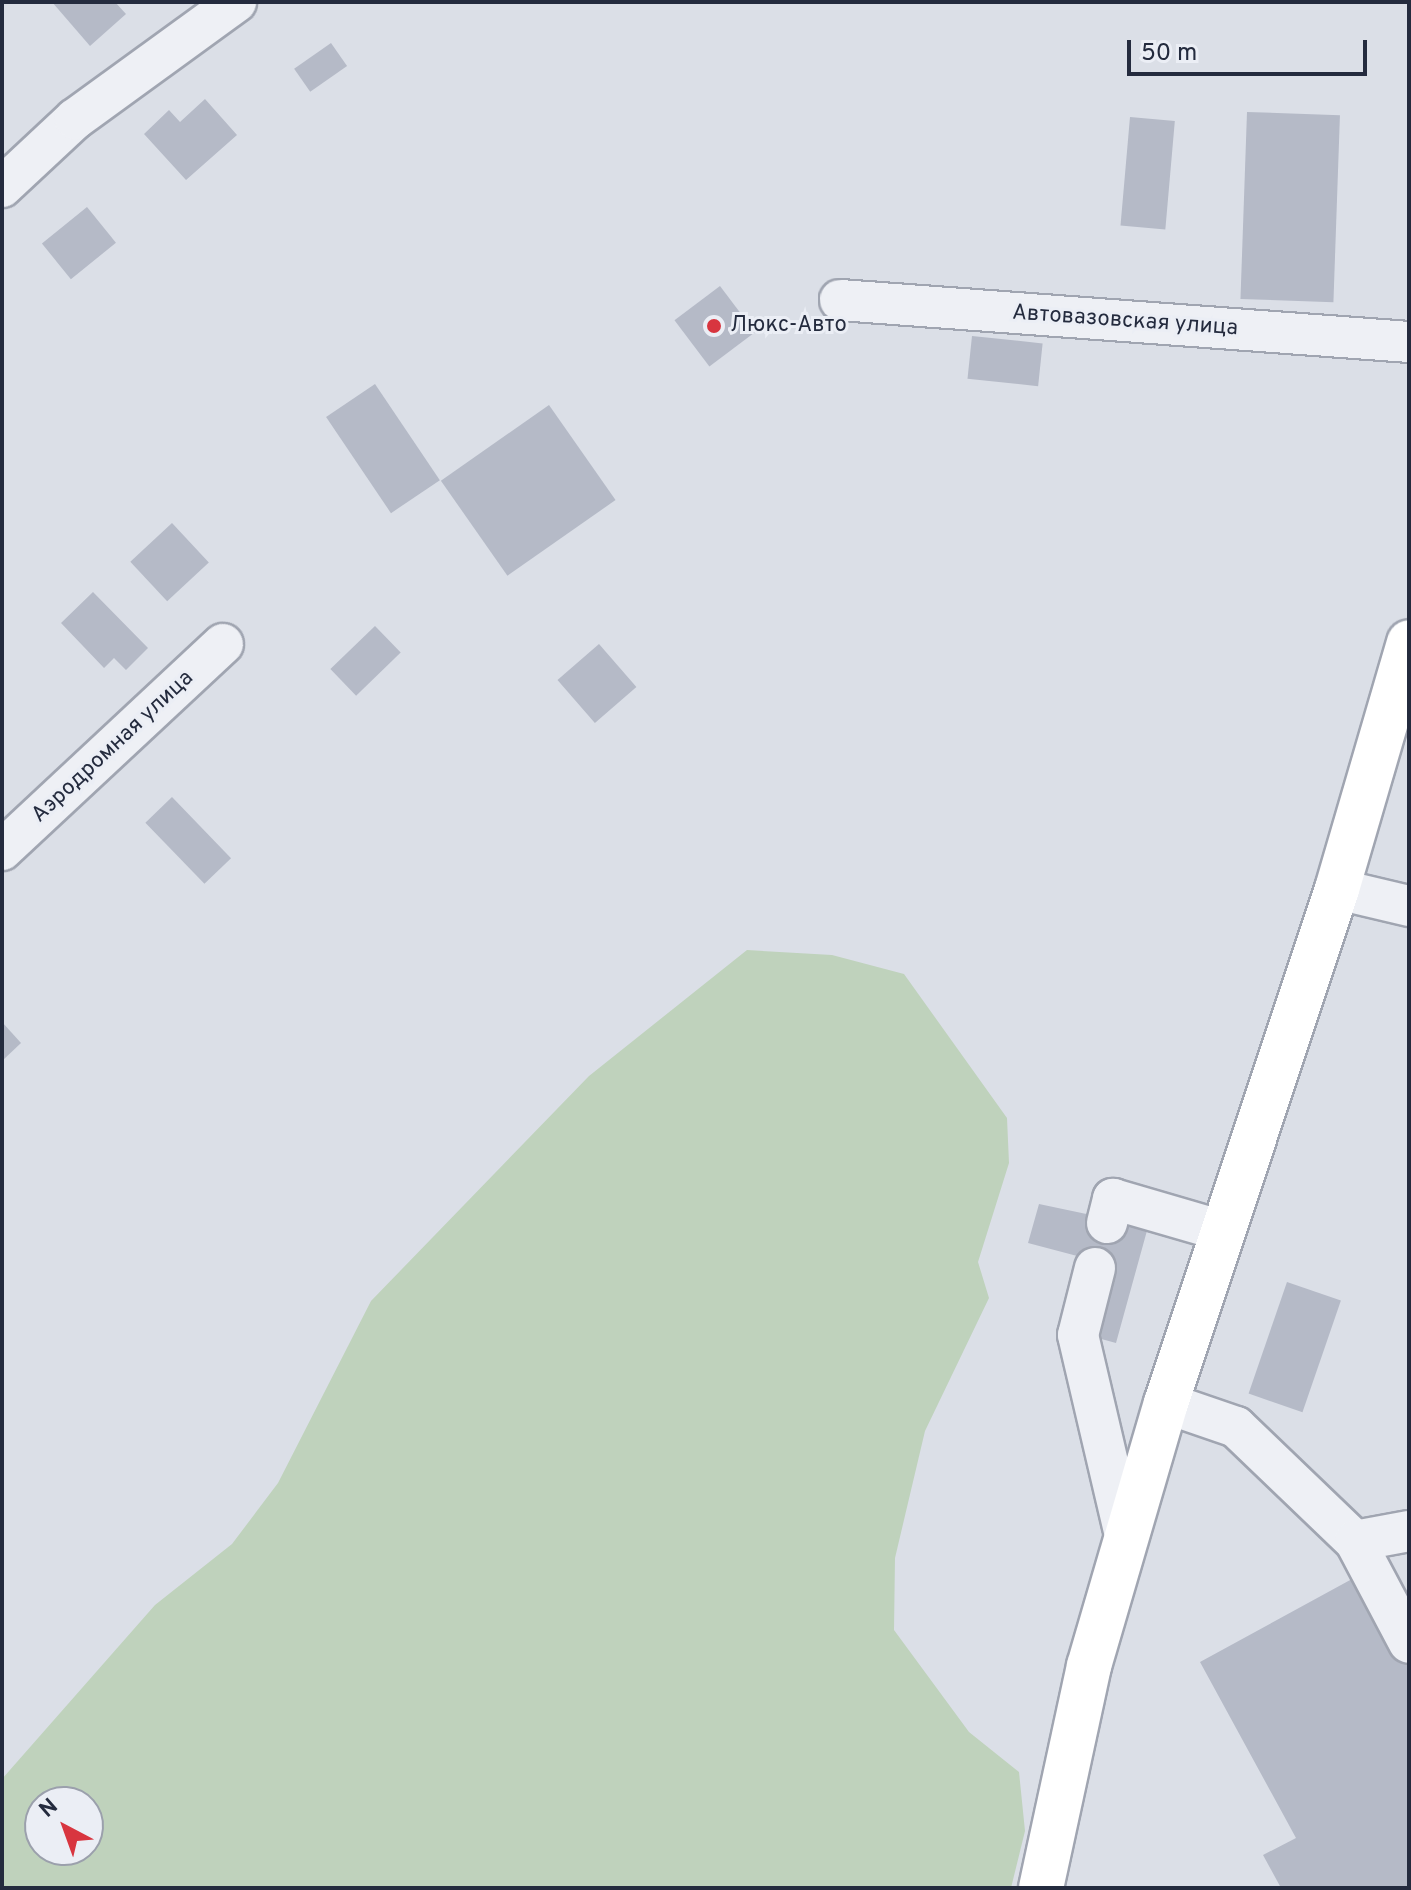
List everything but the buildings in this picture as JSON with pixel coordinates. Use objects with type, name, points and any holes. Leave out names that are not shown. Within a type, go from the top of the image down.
[{"type":"main road","points":[[1041,1888],[1089,1666],[1166,1403],[1337,889],[1409,642]]},
{"type":"street","points":[[2,187],[75,119],[236,2]]},
{"type":"street","name":"Автовазовская улица","points":[[840,300],[1409,342]]},
{"type":"street","name":"Аэродромная улица","points":[[2,850],[223,644]]},
{"type":"street","points":[[1337,889],[1409,906]]},
{"type":"street","points":[[1107,1223],[1113,1199],[1223,1231]]},
{"type":"street","points":[[1095,1268],[1078,1335],[1126,1540]]},
{"type":"street","points":[[1166,1403],[1236,1427],[1355,1541],[1409,1643]]},
{"type":"street","points":[[1355,1541],[1409,1531]]},
{"type":"green space","points":[[747,950],[832,955],[904,974],[1007,1118],[1009,1163],[978,1262],[989,1298],[925,1431],[895,1558],[894,1630],[969,1732],[1019,1772],[1025,1831],[1011,1888],[2,1888],[2,1779],[155,1605],[232,1544],[278,1483],[371,1301],[589,1076]]},
{"type":"place","name":"Люкс-Авто","points":[[714,326]]}]
